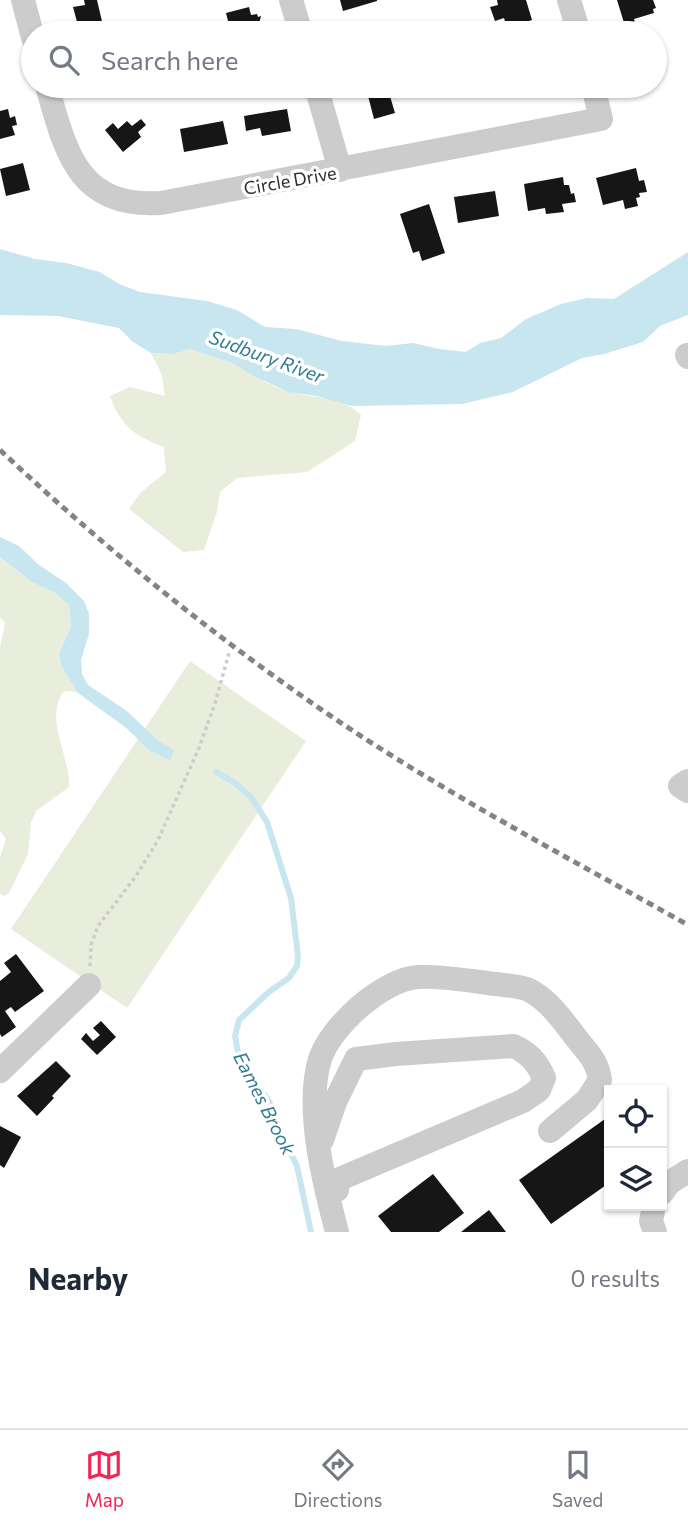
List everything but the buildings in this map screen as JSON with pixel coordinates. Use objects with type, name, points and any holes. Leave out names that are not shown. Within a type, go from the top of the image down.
[{"type":"street","points":[[23,0],[29,21]]},
{"type":"street","points":[[291,0],[297,21]]},
{"type":"street","points":[[569,0],[575,21]]},
{"type":"street","name":"Circle Drive","points":[[51,98],[64,144],[72,160],[95,188],[124,202],[161,203],[601,119],[596,98]]},
{"type":"street","points":[[319,98],[340,170]]},
{"type":"street","points":[[688,781],[680,786],[688,791]]},
{"type":"street","points":[[337,1232],[332,1192],[319,1150],[314,1094],[320,1058],[339,1025],[377,992],[416,977],[480,982],[528,989],[554,1009],[598,1066],[600,1080],[587,1100],[550,1130]]},
{"type":"street","points":[[0,1071],[89,985]]},
{"type":"street","points":[[319,1150],[335,1102],[364,1046],[514,1035],[536,1043],[556,1070],[557,1086],[548,1100],[514,1117],[332,1192]]},
{"type":"street","points":[[667,1187],[688,1171]]},
{"type":"street","points":[[653,1211],[651,1221],[654,1232]]},
{"type":"path","points":[[89,985],[91,944],[98,926],[136,876],[158,840],[199,748],[229,653]]},
{"type":"green space","points":[[190,349],[232,362],[282,390],[337,401],[361,415],[355,441],[307,472],[237,478],[220,492],[217,512],[204,550],[183,552],[129,509],[140,493],[166,472],[164,447],[130,429],[119,416],[110,396],[130,387],[165,396],[162,375],[151,353],[174,354]]},
{"type":"green space","points":[[0,557],[32,582],[55,593],[69,605],[71,626],[59,654],[61,666],[78,693],[63,692],[56,715],[69,775],[69,787],[36,811],[31,823],[28,854],[9,893],[4,896],[0,894],[0,858],[6,839],[0,831],[0,648],[5,623],[0,617]]},
{"type":"green space","points":[[190,661],[306,741],[127,1008],[11,929]]},
{"type":"water","name":"Sudbury River","points":[[0,249],[100,272],[119,284],[140,292],[207,301],[237,310],[265,327],[296,329],[342,341],[386,346],[413,343],[466,352],[480,343],[501,338],[526,319],[561,304],[587,298],[614,299],[688,252],[688,315],[660,326],[643,342],[582,358],[513,392],[462,404],[352,406],[317,396],[288,392],[233,363],[190,349],[174,354],[151,353],[133,342],[119,328],[58,316],[0,315]]},
{"type":"water","points":[[0,537],[19,546],[39,565],[66,583],[84,601],[89,614],[89,634],[81,660],[82,674],[88,685],[127,711],[157,740],[174,750],[170,760],[149,750],[125,727],[78,693],[61,666],[59,654],[71,626],[69,605],[55,593],[32,582],[0,557]]},
{"type":"waterway","name":"Eames Brook","points":[[216,772],[251,797],[267,822],[291,898],[297,966],[289,978],[270,991],[239,1020],[235,1036],[239,1058],[270,1103],[277,1125],[297,1166],[311,1232]]},
{"type":"railway","points":[[0,450],[150,581],[228,643],[309,701],[448,790],[688,925]]}]
